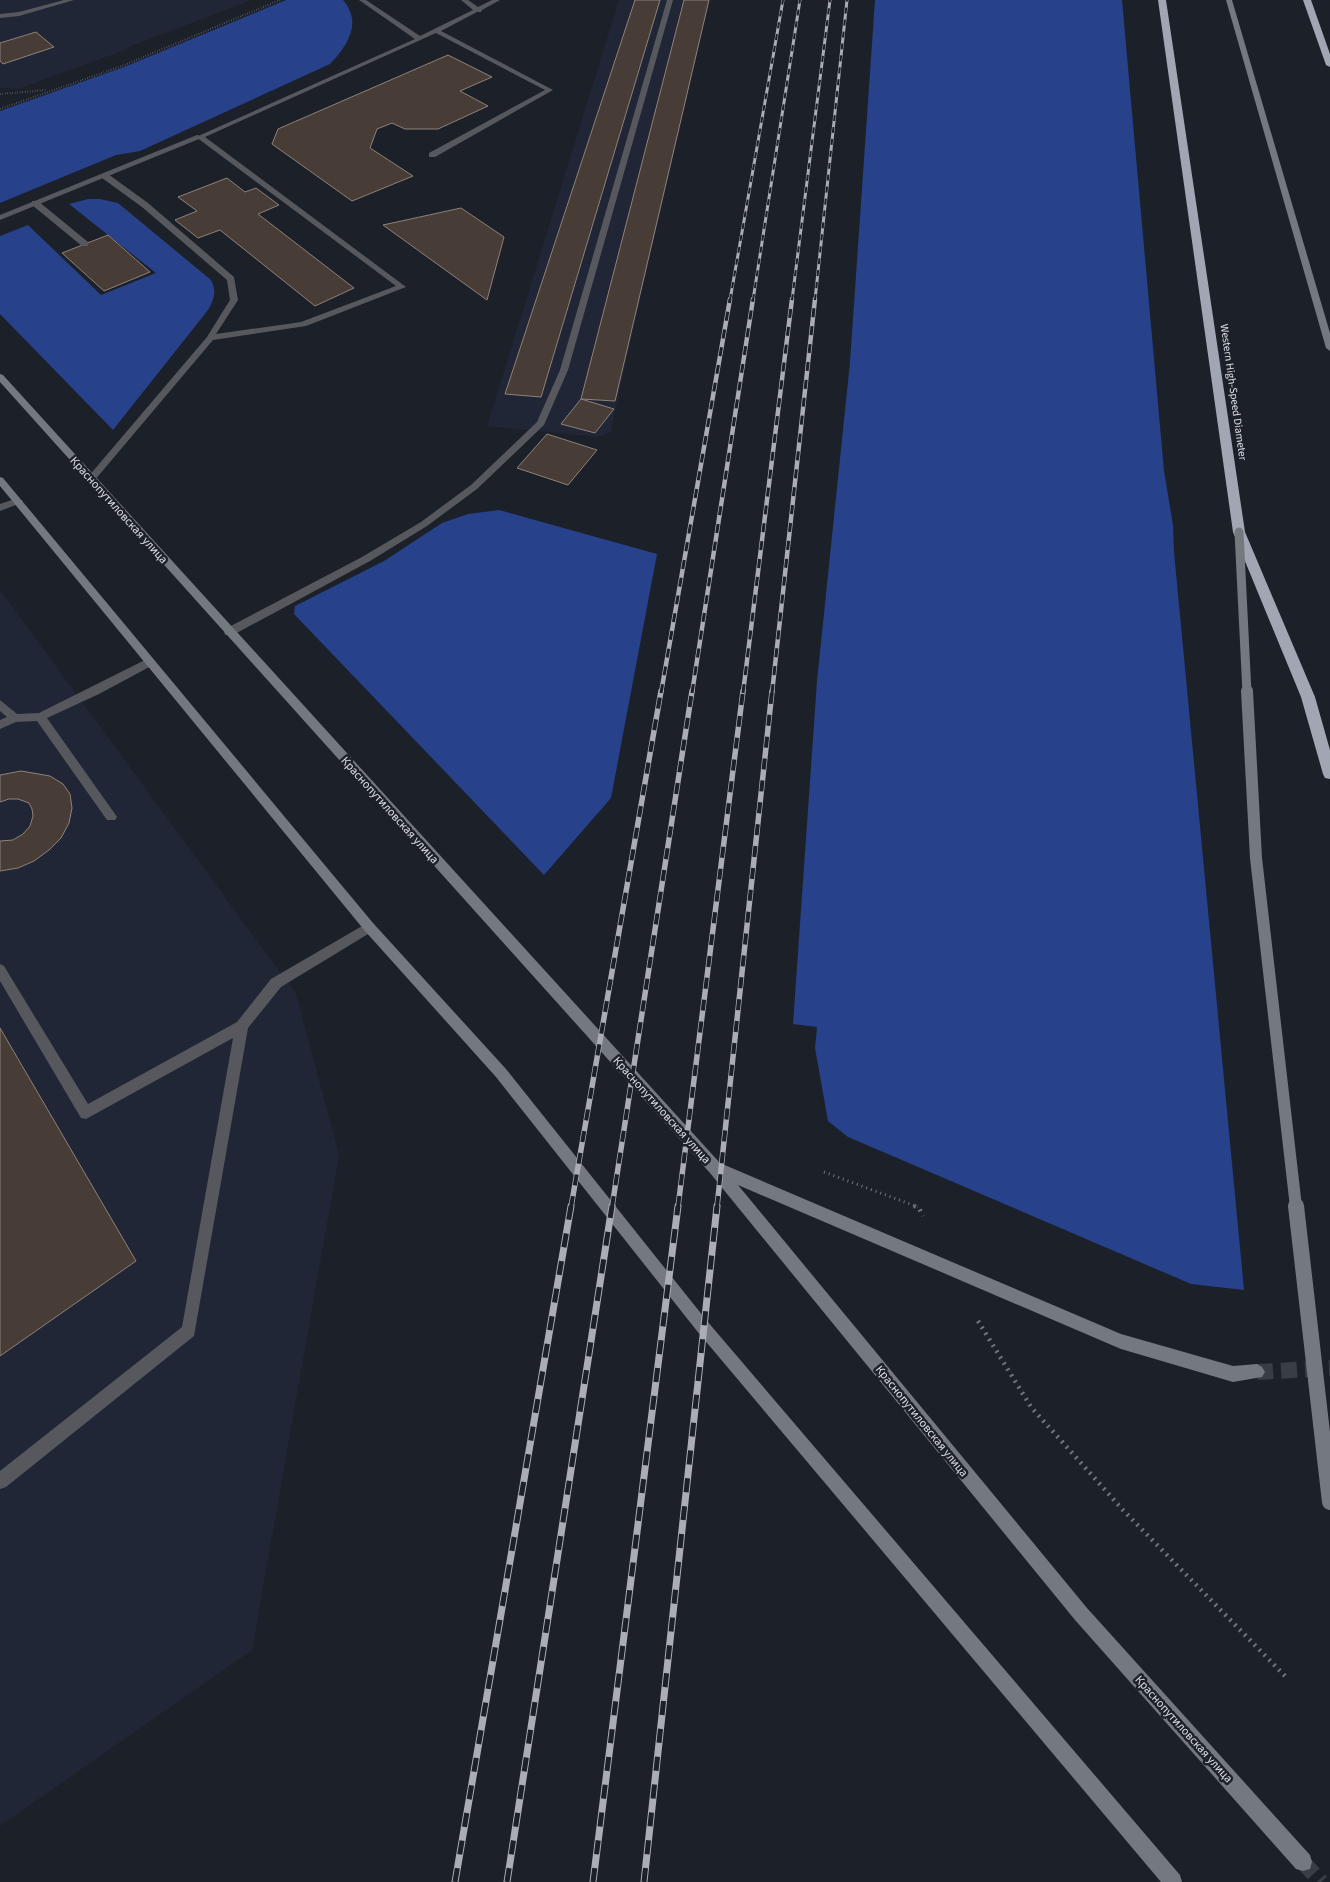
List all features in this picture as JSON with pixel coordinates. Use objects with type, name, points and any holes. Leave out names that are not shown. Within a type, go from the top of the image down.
[{"type":"highway","name":"Western High-Speed Diameter","points":[[1162,0],[1239,532],[1308,697],[1330,774]]},
{"type":"highway","points":[[1307,0],[1330,65]]},
{"type":"main road","points":[[1230,0],[1330,348]]},
{"type":"main road","name":"Краснопутиловская улица","points":[[0,377],[228,632],[714,1168],[1081,1614],[1303,1862]]},
{"type":"main road","points":[[0,480],[148,662],[369,927],[500,1073],[702,1326],[1173,1882]]},
{"type":"main road","points":[[1239,532],[1256,858],[1330,1502]]},
{"type":"main road","points":[[714,1168],[1122,1340],[1233,1374],[1256,1372]]},
{"type":"street","points":[[0,16],[19,14],[71,0]]},
{"type":"street","points":[[362,0],[420,39]]},
{"type":"street","points":[[464,0],[479,11]]},
{"type":"street","points":[[0,218],[200,137],[420,39],[479,11],[497,0]]},
{"type":"street","points":[[228,632],[366,559],[424,524],[474,487],[541,423],[564,370],[670,0]]},
{"type":"street","points":[[432,155],[550,90],[437,31]]},
{"type":"street","points":[[200,137],[402,287],[303,324],[210,338]]},
{"type":"street","points":[[91,479],[210,338],[234,300],[231,279],[145,206],[105,176]]},
{"type":"street","points":[[35,203],[84,244]]},
{"type":"street","points":[[0,508],[18,501]]},
{"type":"street","points":[[0,717],[40,716],[95,691],[148,662]]},
{"type":"street","points":[[0,704],[15,718]]},
{"type":"street","points":[[40,716],[111,817]]},
{"type":"street","points":[[0,725],[15,718]]},
{"type":"street","points":[[0,970],[86,1113],[242,1026],[276,983],[369,927]]},
{"type":"street","points":[[0,1481],[189,1331],[242,1026]]},
{"type":"path","points":[[0,108],[122,66],[280,0]]},
{"type":"path","points":[[0,94],[52,90]]},
{"type":"path","points":[[820,1171],[919,1208],[943,1264]]},
{"type":"path","points":[[977,1320],[1031,1407],[1123,1510],[1286,1677]]},
{"type":"shaded area","points":[[0,0],[252,0],[126,48],[128,49],[18,89],[0,88]]},
{"type":"shaded area","points":[[286,0],[343,0],[352,17],[352,26],[347,42],[330,64],[140,151],[116,155],[0,203],[0,111],[124,67]]},
{"type":"shaded area","points":[[619,0],[709,0],[611,432],[597,437],[487,426]]},
{"type":"shaded area","points":[[875,0],[1122,0],[1164,471],[1173,525],[1244,1290],[1191,1284],[848,1137],[828,1121],[815,1048],[817,1027],[793,1024],[817,681],[850,362]]},
{"type":"shaded area","points":[[88,199],[100,199],[118,203],[211,280],[214,288],[213,299],[208,310],[113,430],[0,314],[0,236],[28,225],[101,295],[156,273],[69,204]]},
{"type":"shaded area","points":[[499,510],[657,554],[611,798],[544,875],[294,614],[295,606],[384,561],[442,523],[468,514]]},
{"type":"shaded area","points":[[0,590],[296,994],[339,1155],[252,1650],[0,1826]]},
{"type":"building","points":[[635,0],[660,0],[541,397],[505,394]]},
{"type":"building","points":[[684,0],[709,0],[615,401],[581,399]]},
{"type":"building","points":[[36,32],[54,47],[3,64],[0,61],[0,43]]},
{"type":"building","points":[[448,55],[492,77],[460,91],[488,106],[438,129],[405,129],[392,123],[377,129],[370,148],[413,176],[352,201],[272,144],[278,129]]},
{"type":"building","points":[[227,178],[245,192],[256,188],[279,205],[258,214],[354,288],[315,306],[220,230],[198,238],[175,220],[197,211],[178,197]]},
{"type":"building","points":[[461,208],[504,237],[487,300],[383,225]]},
{"type":"building","points":[[108,235],[150,272],[104,291],[62,253]]},
{"type":"building","points":[[581,399],[614,409],[595,433],[561,424]]},
{"type":"building","points":[[547,434],[597,450],[568,485],[517,468]]},
{"type":"building","points":[[21,771],[50,776],[63,784],[70,794],[72,808],[69,823],[61,838],[34,861],[18,868],[0,871],[0,841],[13,840],[23,834],[30,826],[33,816],[29,803],[18,799],[0,802],[0,775]]},
{"type":"building","points":[[0,1028],[136,1261],[0,1356]]},
{"type":"tunnel","points":[[1257,1372],[1330,1368]]},
{"type":"tunnel","points":[[1303,1862],[1321,1882]]},
{"type":"railway","points":[[730,300],[783,0]]},
{"type":"railway","points":[[753,300],[800,0]]},
{"type":"railway","points":[[792,300],[830,0]]},
{"type":"railway","points":[[815,300],[847,0]]},
{"type":"railway","points":[[661,693],[730,299]]},
{"type":"railway","points":[[692,693],[753,299]]},
{"type":"railway","points":[[743,693],[792,299]]},
{"type":"railway","points":[[772,693],[815,299]]},
{"type":"railway","points":[[571,1207],[661,691]]},
{"type":"railway","points":[[612,1207],[692,691]]},
{"type":"railway","points":[[678,1207],[743,691]]},
{"type":"railway","points":[[717,1207],[772,691]]},
{"type":"railway","points":[[455,1882],[571,1206]]},
{"type":"railway","points":[[507,1882],[612,1206]]},
{"type":"railway","points":[[593,1882],[678,1206]]},
{"type":"railway","points":[[644,1882],[717,1206]]}]
